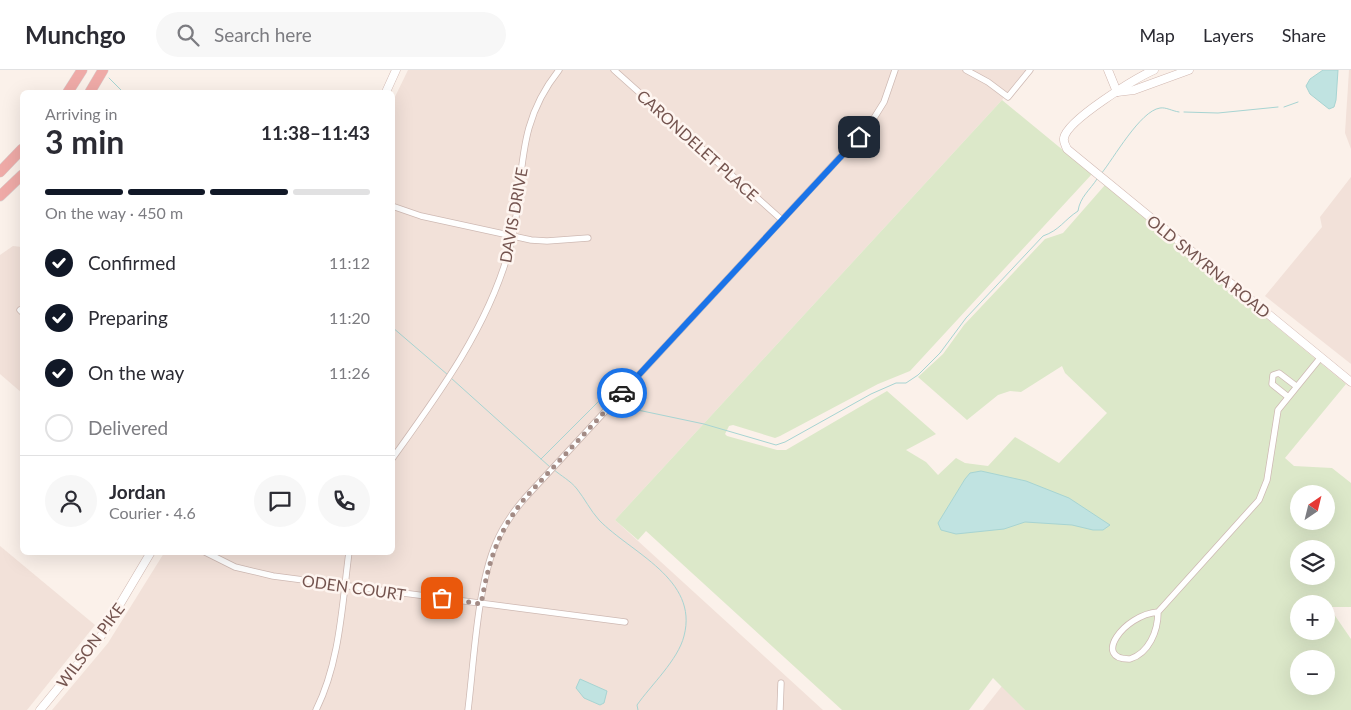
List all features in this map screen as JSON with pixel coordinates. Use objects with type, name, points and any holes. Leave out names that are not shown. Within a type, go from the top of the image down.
[{"type":"highway","points":[[69,90],[82,70]]},
{"type":"highway","points":[[91,90],[103,70]]},
{"type":"highway","points":[[0,172],[20,151]]},
{"type":"highway","points":[[0,196],[20,177]]},
{"type":"street","points":[[387,90],[396,70]]},
{"type":"street","name":"DAVIS DRIVE","points":[[395,455],[451,374],[486,313],[502,273],[513,236],[528,126],[541,95],[559,70]]},
{"type":"street","name":"CARONDELET PLACE","points":[[614,70],[782,220]]},
{"type":"street","points":[[468,710],[481,604],[490,559],[503,528],[525,498],[552,468],[613,404],[879,113],[895,70]]},
{"type":"street","points":[[966,70],[988,82],[1008,97],[1030,70]]},
{"type":"street","points":[[1108,70],[1118,92]]},
{"type":"street","points":[[1118,92],[1154,70]]},
{"type":"street","points":[[1118,92],[1134,90],[1189,70]]},
{"type":"street","name":"OLD SMYRNA ROAD","points":[[1118,92],[1090,110],[1066,134],[1064,142],[1067,150],[1351,382]]},
{"type":"street","points":[[395,207],[421,216],[513,236],[547,241],[588,238]]},
{"type":"street","points":[[1158,612],[1141,616],[1123,628],[1113,643],[1116,655],[1122,659],[1130,659],[1144,650],[1154,634],[1158,612],[1202,558],[1252,509],[1264,491],[1267,480],[1277,414],[1287,396],[1321,357]]},
{"type":"street","points":[[1287,396],[1272,384],[1273,374],[1279,373],[1296,386]]},
{"type":"street","name":"WILSON PIKE","points":[[40,710],[101,636],[149,555]]},
{"type":"street","name":"ODEN COURT","points":[[211,555],[236,567],[256,573],[625,622]]},
{"type":"street","points":[[316,710],[325,691],[333,662],[349,555]]},
{"type":"street","points":[[780,683],[780,710]]},
{"type":"shaded area","points":[[408,70],[1026,70],[1002,100],[615,520],[823,710],[52,710],[108,643],[163,555],[395,555],[395,97]]},
{"type":"shaded area","points":[[1349,70],[1351,70],[1351,149],[1345,133]]},
{"type":"shaded area","points":[[1351,177],[1351,364],[1265,296],[1322,227],[1320,217]]},
{"type":"shaded area","points":[[13,246],[20,247],[20,391],[0,374],[0,255]]},
{"type":"shaded area","points":[[0,546],[95,625],[27,710],[0,710]]},
{"type":"shaded area","points":[[1002,686],[1025,710],[983,710]]},
{"type":"green space","points":[[1002,100],[1092,174],[910,371],[878,384],[775,438],[733,425],[729,426],[725,434],[777,450],[786,450],[887,391],[936,434],[906,450],[926,462],[938,475],[956,458],[965,463],[988,466],[1015,437],[1059,463],[1107,413],[1065,373],[1062,366],[1021,392],[1010,391],[998,395],[967,420],[918,377],[943,354],[964,325],[1045,239],[1063,233],[1105,185],[1346,384],[1285,458],[1294,466],[1332,468],[1351,483],[1351,607],[1335,607],[1335,595],[1290,595],[1290,640],[1335,640],[1335,616],[1351,639],[1351,710],[1025,710],[993,678],[969,710],[842,710],[646,531],[638,540],[615,520]]},
{"type":"water","points":[[1323,70],[1338,70],[1336,100],[1334,107],[1329,109],[1310,94],[1306,86],[1310,79]]},
{"type":"water","points":[[981,471],[1026,481],[1069,498],[1110,525],[1103,530],[1093,530],[1072,525],[1025,522],[1004,529],[956,534],[941,530],[938,523],[965,479],[970,473]]},
{"type":"water","points":[[580,679],[607,691],[604,703],[600,705],[584,698],[576,688]]},
{"type":"waterway","points":[[109,78],[121,90]]},
{"type":"waterway","points":[[1284,107],[1298,102]]},
{"type":"waterway","points":[[1184,112],[1218,113],[1278,107]]},
{"type":"waterway","points":[[1101,174],[1144,117],[1160,108],[1179,112]]},
{"type":"waterway","points":[[614,405],[704,424],[776,445],[785,442],[871,394],[896,383],[906,383],[918,375],[940,353],[966,318],[1043,236],[1054,231],[1078,211],[1083,198],[1097,179]]},
{"type":"waterway","points":[[395,330],[448,375]]},
{"type":"waterway","points":[[451,378],[550,467]]},
{"type":"waterway","points":[[541,459],[602,398],[611,402]]},
{"type":"waterway","points":[[553,469],[575,486],[599,520],[659,569],[682,598],[686,616],[681,645],[670,663],[637,705],[638,710]]},
{"type":"way so far","points":[[442,598],[481,604],[490,559],[495,544],[510,517],[525,498],[622,393]]},
{"type":"route","points":[[622,393],[859,137]]}]
